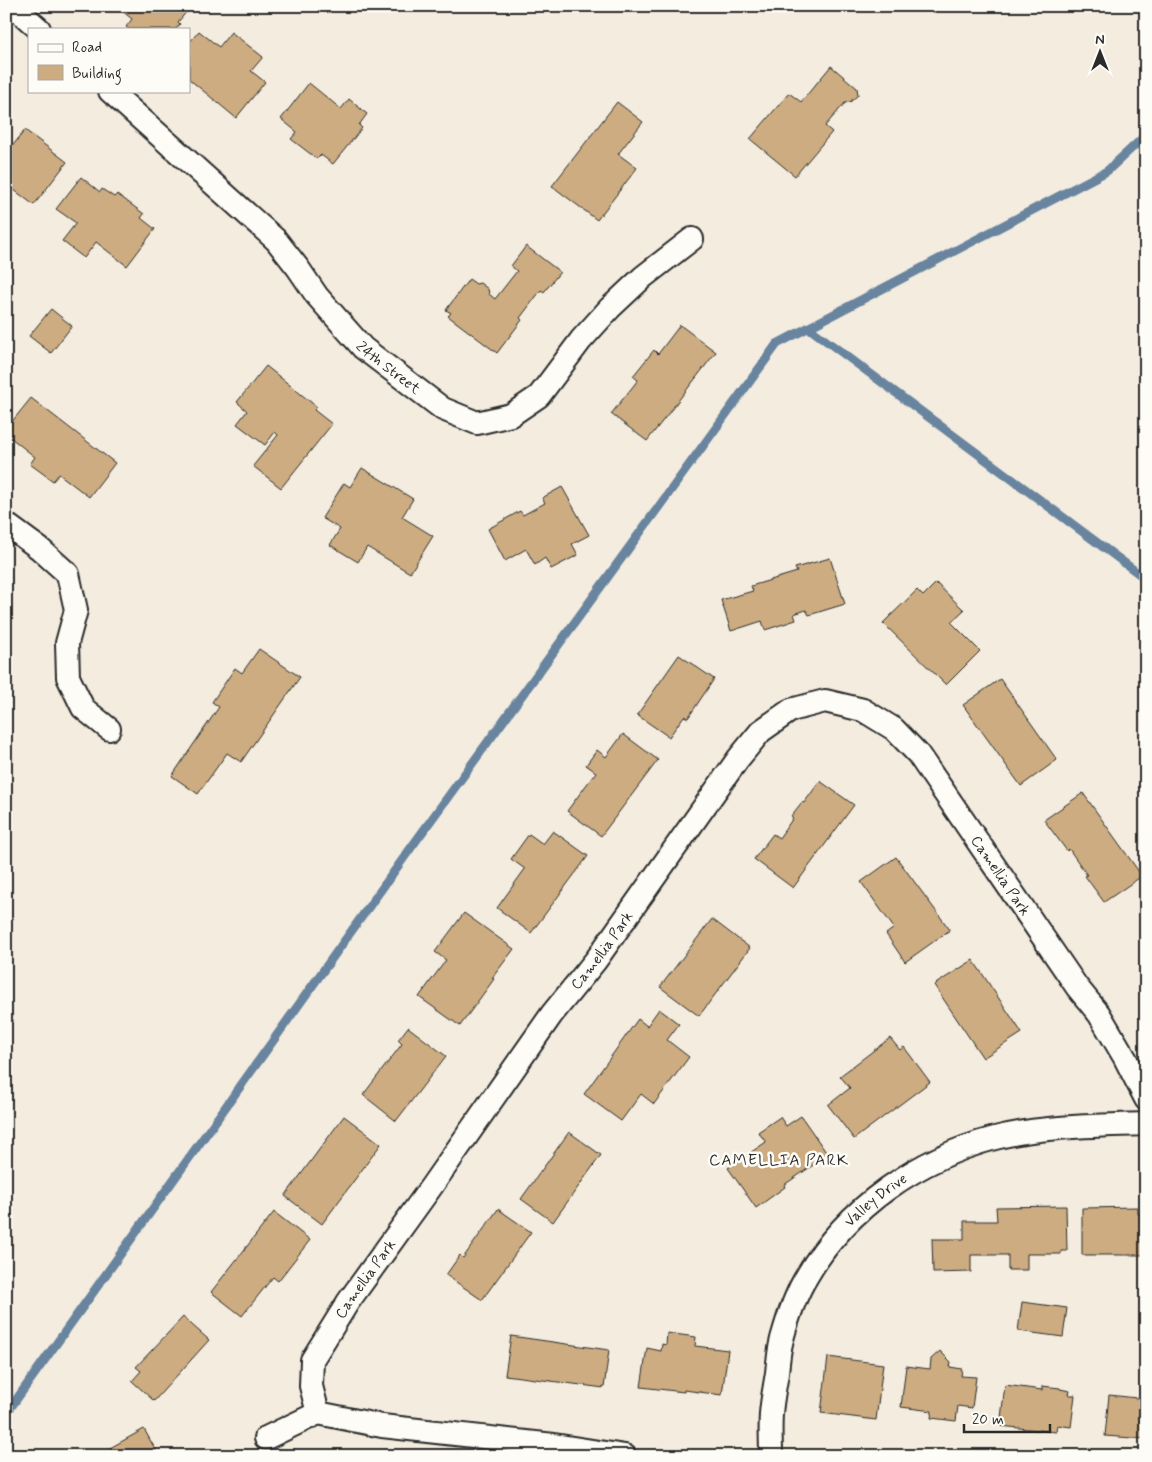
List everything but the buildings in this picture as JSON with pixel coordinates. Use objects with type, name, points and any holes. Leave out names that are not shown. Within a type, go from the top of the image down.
[{"type":"street","points":[[13,6],[38,28]]},
{"type":"street","name":"24th Street","points":[[111,92],[276,240],[317,296],[363,348],[444,409],[478,423],[511,416],[539,396],[582,340],[610,308],[643,277],[692,239]]},
{"type":"street","points":[[6,524],[40,549],[68,574],[76,610],[67,643],[68,677],[83,708],[109,729]]},
{"type":"street","name":"Camellia Park","points":[[318,1413],[311,1386],[312,1360],[348,1302],[437,1179],[552,1014],[596,960],[738,759],[761,731],[791,710],[825,701],[863,710],[894,729],[918,754],[1077,987],[1099,1014],[1146,1099]]},
{"type":"street","name":"Valley Drive","points":[[771,1456],[771,1413],[781,1341],[792,1308],[806,1276],[825,1248],[848,1222],[873,1200],[902,1179],[933,1161],[971,1145],[996,1137],[1030,1132],[1064,1128],[1146,1124]]},
{"type":"street","points":[[266,1438],[318,1413],[382,1426],[554,1445],[625,1456]]},
{"type":"waterway","points":[[6,1414],[413,845],[777,344],[1107,171],[1146,135]]},
{"type":"waterway","points":[[809,328],[1146,579]]},
{"type":"district","name":"CAMELLIA PARK","points":[[779,1159]]}]
